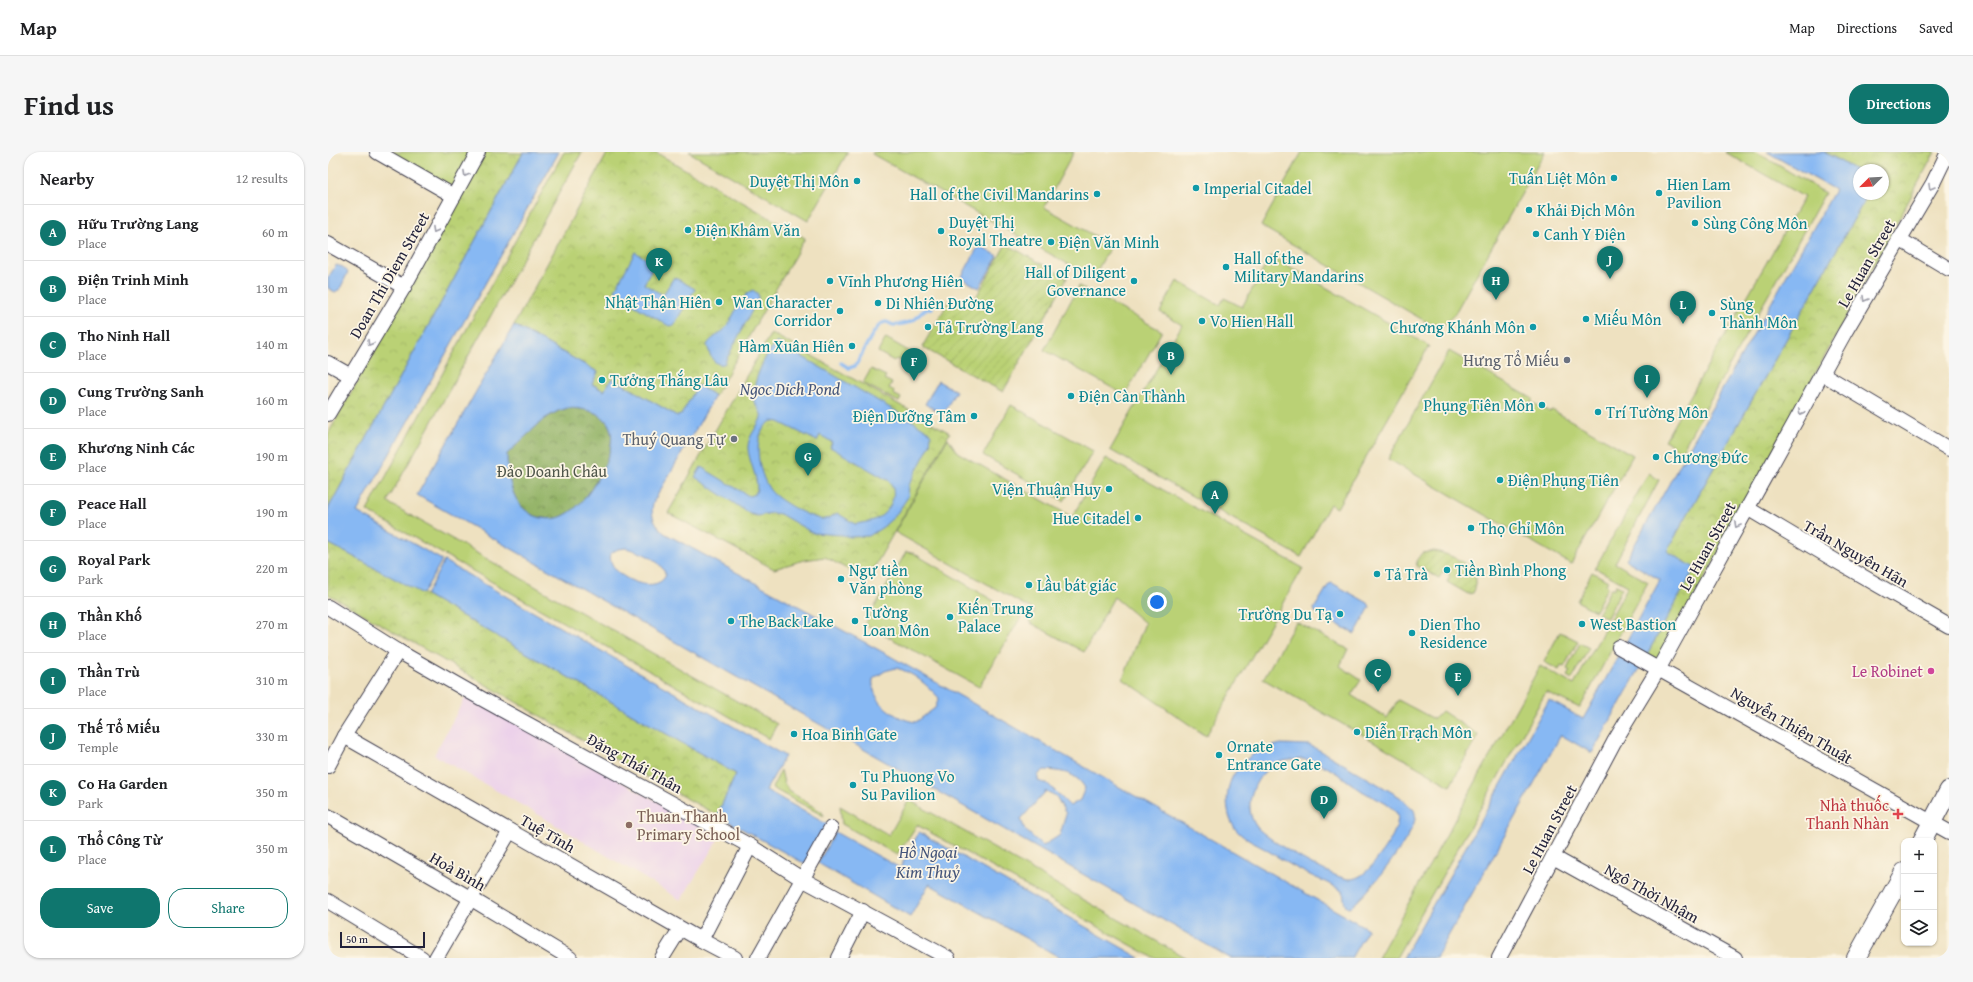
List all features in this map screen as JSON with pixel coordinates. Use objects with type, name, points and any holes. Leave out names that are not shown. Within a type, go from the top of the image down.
[{"type":"main road","points":[[1924,838],[1949,790]]},
{"type":"main road","points":[[1856,958],[1903,874]]},
{"type":"street","points":[[377,152],[454,196]]},
{"type":"street","name":"Doan Thi Diem Street","points":[[328,414],[404,287],[478,152]]},
{"type":"street","name":"Le Huan Street","points":[[1499,958],[1614,742],[1659,668],[1747,508],[1899,239],[1933,182],[1948,152]]},
{"type":"street","points":[[1899,239],[1949,269]]},
{"type":"street","points":[[328,244],[404,287]]},
{"type":"street","points":[[328,363],[351,376]]},
{"type":"street","points":[[1823,374],[1949,450]]},
{"type":"street","name":"Trần Nguyên Hãn","points":[[1747,508],[1949,626]]},
{"type":"street","name":"Đặng Thái Thân","points":[[328,607],[398,651],[750,846],[802,879],[948,958]]},
{"type":"street","name":"Nguyễn Thiện Thuật","points":[[1619,647],[1659,668],[1949,832]]},
{"type":"street","points":[[328,766],[344,736],[398,651]]},
{"type":"street","name":"Tuệ Tĩnh","points":[[344,736],[680,929],[735,958]]},
{"type":"street","name":"Hoà Bình","points":[[328,816],[570,958]]},
{"type":"street","points":[[758,958],[831,828]]},
{"type":"street","points":[[436,958],[510,831]]},
{"type":"street","points":[[701,940],[750,846]]},
{"type":"street","name":"Ngô Thời Nhậm","points":[[1553,857],[1711,952],[1735,958]]},
{"type":"street","points":[[328,902],[422,958]]},
{"type":"street","points":[[838,958],[863,911]]},
{"type":"street","points":[[662,958],[680,929]]},
{"type":"shaded area","points":[[466,696],[720,836],[681,900],[539,815],[434,755]]},
{"type":"green space","points":[[382,152],[479,152],[457,194]]},
{"type":"green space","points":[[485,152],[523,153],[328,509],[328,434]]},
{"type":"green space","points":[[564,152],[582,152],[387,502],[777,724],[769,739],[367,511]]},
{"type":"green space","points":[[608,152],[655,152],[805,238],[715,396],[698,385],[681,416],[677,416],[612,378],[604,391],[591,383],[598,372],[514,325]]},
{"type":"green space","points":[[689,152],[848,152],[808,221]]},
{"type":"green space","points":[[873,152],[1074,152],[1044,207],[1111,245],[1093,278],[872,154]]},
{"type":"green space","points":[[1302,152],[1545,152],[1454,315],[1443,325],[1430,324],[1261,226]]},
{"type":"green space","points":[[1725,152],[1756,152],[1825,193],[1681,452],[1665,440],[1804,197]]},
{"type":"green space","points":[[1824,152],[1935,152],[1659,663],[1646,656],[1695,568],[1667,551],[1865,200],[1889,200],[1889,164],[1853,164],[1853,169]]},
{"type":"green space","points":[[1006,244],[1067,278],[1003,392],[922,347],[951,298],[970,308]]},
{"type":"green space","points":[[1271,256],[1429,346],[1337,508],[1330,504],[1301,557],[1110,450],[1182,325],[1160,312],[1177,281],[1220,305],[1224,298],[1242,307]]},
{"type":"green space","points":[[1079,286],[1162,331],[1125,395],[1044,350]]},
{"type":"green space","points":[[771,333],[950,433],[870,575],[864,578],[825,557],[804,560],[774,569],[668,513]]},
{"type":"green space","points":[[886,338],[924,360],[921,364],[912,359],[910,362],[904,359],[902,362],[896,359],[894,361],[878,352]]},
{"type":"green space","points":[[1449,351],[1533,399],[1531,402],[1550,412],[1552,410],[1633,455],[1571,564],[1388,459]]},
{"type":"green space","points":[[871,369],[886,376],[884,379],[892,383],[889,388],[894,391],[893,394],[901,398],[899,402],[863,383]]},
{"type":"green space","points":[[1011,405],[1093,451],[1064,501],[983,455]]},
{"type":"green space","name":"Đảo Doanh Châu","points":[[568,408],[585,410],[598,414],[606,421],[610,430],[611,440],[609,452],[595,484],[579,505],[569,513],[552,519],[534,516],[519,504],[514,495],[507,464],[507,454],[544,419],[558,411]]},
{"type":"green space","points":[[948,438],[957,452],[1072,517],[1106,458],[1303,568],[1206,736],[1123,679],[1145,623],[1114,597],[1084,652],[1029,622],[1035,611],[895,532]]},
{"type":"green space","points":[[1649,473],[1659,480],[1615,563],[1648,582],[1580,708],[1546,692],[1396,958],[1378,958],[1540,666],[1574,685],[1628,586],[1595,568]]},
{"type":"green space","points":[[328,543],[426,595],[736,774],[717,815],[638,772],[328,594]]},
{"type":"green space","points":[[1434,551],[1458,559],[1471,570],[1475,577],[1476,584],[1473,593],[1468,594],[1447,582],[1450,575],[1443,571],[1439,578],[1417,566],[1416,561],[1422,553]]},
{"type":"green space","points":[[906,552],[913,553],[1021,617],[979,687],[865,624]]},
{"type":"green space","points":[[1592,572],[1608,581],[1606,584],[1608,586],[1595,611],[1577,601]]},
{"type":"green space","points":[[1616,585],[1622,588],[1607,618],[1598,613],[1611,588],[1614,589]]},
{"type":"green space","points":[[1296,622],[1348,649],[1340,666],[1361,680],[1351,695],[1387,718],[1398,700],[1434,719],[1442,711],[1478,735],[1450,786],[1361,734],[1362,733],[1354,728],[1353,730],[1263,679]]},
{"type":"green space","points":[[1560,632],[1578,641],[1564,667],[1561,666],[1559,670],[1544,662]]},
{"type":"green space","points":[[1580,643],[1589,648],[1572,679],[1567,676],[1570,671],[1567,669]]},
{"type":"green space","points":[[781,770],[784,783],[789,791],[822,812],[824,816],[772,788]]},
{"type":"green space","points":[[909,800],[1186,958],[1154,958],[917,825],[897,855],[842,824],[840,806],[889,835]]},
{"type":"water","points":[[522,152],[559,152],[357,512],[442,560],[423,594],[328,543],[328,509],[523,153]]},
{"type":"water","points":[[1767,152],[1824,152],[1853,169],[1853,200],[1865,200],[1667,551],[1695,568],[1646,656],[1625,644],[1660,580],[1626,560],[1835,190]]},
{"type":"water","points":[[979,245],[998,256],[979,288],[961,278]]},
{"type":"water","points":[[635,252],[655,264],[644,284],[663,295],[674,277],[695,289],[674,325],[669,326],[617,295],[615,290]]},
{"type":"water","points":[[336,265],[343,267],[348,272],[340,289],[335,292],[328,288],[328,278]]},
{"type":"water","points":[[753,290],[758,294],[758,299],[724,364],[717,363],[712,359],[707,345],[725,329],[741,301]]},
{"type":"water","name":"The Back Lake","points":[[514,325],[598,372],[592,384],[604,391],[612,378],[677,416],[681,415],[698,385],[715,396],[654,501],[652,510],[654,518],[664,533],[890,656],[1368,929],[1351,958],[1230,958],[417,495]],"holes":[[[568,408],[585,410],[597,414],[605,420],[610,428],[612,438],[606,462],[596,482],[580,504],[569,513],[559,518],[545,518],[528,512],[518,501],[509,478],[507,454],[544,419],[558,411]],[[626,548],[650,557],[659,564],[666,575],[660,582],[652,584],[642,584],[632,581],[615,569],[611,561],[611,553],[618,549]],[[896,668],[902,670],[930,688],[939,698],[935,708],[916,722],[900,718],[886,708],[880,702],[873,687],[873,679],[885,671]],[[1044,770],[1056,771],[1068,773],[1077,779],[1085,788],[1080,800],[1070,806],[1048,784],[1038,781],[1038,775]],[[1046,791],[1056,796],[1066,814],[1060,835],[1043,846],[1025,830],[1021,819]]]},
{"type":"water","name":"Ngoc Dich Pond","points":[[777,342],[911,420],[928,431],[931,435],[930,445],[909,485],[908,497],[895,516],[883,527],[869,536],[850,537],[813,533],[780,514],[772,513],[758,516],[750,514],[695,477],[701,467],[749,496],[755,494],[757,484],[748,452],[748,446],[750,438],[761,416],[753,398],[753,392],[760,368]],"holes":[[[772,421],[779,422],[817,441],[820,435],[832,442],[830,447],[889,481],[892,486],[893,497],[884,513],[874,520],[855,524],[837,513],[823,519],[811,516],[795,508],[774,494],[770,490],[762,474],[758,453],[761,434],[765,426]]]},
{"type":"water","points":[[938,381],[956,391],[943,414],[925,404]]},
{"type":"water","points":[[444,561],[785,756],[766,790],[828,825],[807,865],[717,815],[736,774],[426,595]]},
{"type":"water","points":[[1332,583],[1368,603],[1370,607],[1355,634],[1315,612],[1314,609],[1329,584]]},
{"type":"water","points":[[1619,655],[1641,666],[1592,753],[1561,735],[1436,958],[1403,958],[1549,700],[1583,719]]},
{"type":"water","points":[[1281,744],[1309,745],[1400,797],[1414,810],[1415,817],[1412,827],[1397,853],[1376,881],[1356,903],[1349,908],[1345,905],[1342,891],[1284,861],[1248,840],[1239,833],[1231,821],[1227,806],[1227,798],[1233,776],[1237,769],[1253,754]],"holes":[[[1302,759],[1327,767],[1362,791],[1386,804],[1398,815],[1395,831],[1387,845],[1369,869],[1357,878],[1344,878],[1317,867],[1286,849],[1262,832],[1256,826],[1252,818],[1250,810],[1252,792],[1260,777],[1266,770],[1276,763],[1283,761]]]},
{"type":"water","name":"Hồ Ngoại Kim Thuỷ","points":[[835,832],[900,868],[919,832],[1140,958],[1061,958],[929,884],[910,917],[818,863]]},
{"type":"waterway","points":[[841,363],[849,368],[855,366],[873,333],[882,323],[887,322],[894,325],[908,322],[915,319],[925,309],[932,308]]},
{"type":"place","name":"Tuấn Liệt Môn","points":[[1614,178]]},
{"type":"place","name":"Duyệt Thị Môn","points":[[857,181]]},
{"type":"place","name":"Imperial Citadel","points":[[1196,188]]},
{"type":"place","name":"Hien Lam Pavilion","points":[[1659,193]]},
{"type":"place","name":"Hall of the Civil Mandarins","points":[[1097,194]]},
{"type":"place","name":"Khải Địch Môn","points":[[1529,210]]},
{"type":"place","name":"Sùng Công Môn","points":[[1695,223]]},
{"type":"place","name":"Điện Khâm Văn","points":[[688,230]]},
{"type":"place","name":"Duyệt Thị Royal Theatre","points":[[941,231]]},
{"type":"place","name":"Canh Y Điện","points":[[1536,234]]},
{"type":"place","name":"Điện Văn Minh","points":[[1051,242]]},
{"type":"place","name":"Hall of the Military Mandarins","points":[[1226,267]]},
{"type":"place","name":"Thế Tổ Miếu","points":[[1610,279]]},
{"type":"place","name":"Co Ha Garden","points":[[659,281]]},
{"type":"place","name":"Vĩnh Phương Hiên","points":[[830,281]]},
{"type":"place","name":"Hall of Diligent Governance","points":[[1134,281]]},
{"type":"place","name":"Thần Khố","points":[[1496,300]]},
{"type":"place","name":"Nhật Thận Hiên","points":[[719,302]]},
{"type":"place","name":"Di Nhiên Đường","points":[[878,303]]},
{"type":"place","name":"Wan Character Corridor","points":[[840,311]]},
{"type":"place","name":"Sùng Thành Môn","points":[[1712,313]]},
{"type":"place","name":"Miếu Môn","points":[[1586,319]]},
{"type":"place","name":"Vo Hien Hall","points":[[1202,321]]},
{"type":"place","name":"Thổ Công Từ","points":[[1683,324]]},
{"type":"place","name":"Tả Trường Lang","points":[[928,327]]},
{"type":"place","name":"Chương Khánh Môn","points":[[1533,327]]},
{"type":"place","name":"Hàm Xuân Hiên","points":[[852,346]]},
{"type":"place","name":"Hưng Tổ Miếu","points":[[1567,360]]},
{"type":"place","name":"Điện Trinh Minh","points":[[1171,375]]},
{"type":"place","name":"Tưởng Thắng Lâu","points":[[602,380]]},
{"type":"place","name":"Peace Hall","points":[[914,381]]},
{"type":"place","name":"Điện Càn Thành","points":[[1071,396]]},
{"type":"place","name":"Thần Trù","points":[[1647,398]]},
{"type":"place","name":"Phụng Tiên Môn","points":[[1542,405]]},
{"type":"place","name":"Trí Tường Môn","points":[[1598,412]]},
{"type":"place","name":"Điện Dưỡng Tâm","points":[[974,416]]},
{"type":"place","name":"Thuý Quang Tự","points":[[734,439]]},
{"type":"place","name":"Chương Đức","points":[[1656,457]]},
{"type":"place","name":"Royal Park","points":[[808,476]]},
{"type":"place","name":"Điện Phụng Tiên","points":[[1500,480]]},
{"type":"place","name":"Viện Thuận Huy","points":[[1109,489]]},
{"type":"place","name":"Hữu Trường Lang","points":[[1215,514]]},
{"type":"place","name":"Hue Citadel","points":[[1138,518]]},
{"type":"place","name":"Thọ Chỉ Môn","points":[[1471,528]]},
{"type":"place","name":"Tiền Bình Phong","points":[[1447,570]]},
{"type":"place","name":"Tả Trà","points":[[1377,574]]},
{"type":"place","name":"Ngự tiền Văn phòng","points":[[841,579]]},
{"type":"place","name":"Lầu bát giác","points":[[1029,585]]},
{"type":"place","name":"Trường Du Tạ","points":[[1340,614]]},
{"type":"place","name":"Kiến Trung Palace","points":[[950,617]]},
{"type":"place","name":"The Back Lake","points":[[731,621]]},
{"type":"place","name":"Tường Loan Môn","points":[[855,621]]},
{"type":"place","name":"West Bastion","points":[[1582,624]]},
{"type":"place","name":"Dien Tho Residence","points":[[1412,633]]},
{"type":"place","name":"Le Robinet","points":[[1931,671]]},
{"type":"place","name":"Tho Ninh Hall","points":[[1378,692]]},
{"type":"place","name":"Khương Ninh Các","points":[[1458,696]]},
{"type":"place","name":"Diễn Trạch Môn","points":[[1357,732]]},
{"type":"place","name":"Hoa Binh Gate","points":[[794,734]]},
{"type":"place","name":"Ornate Entrance Gate","points":[[1219,755]]},
{"type":"place","name":"Tu Phuong Vo Su Pavilion","points":[[853,785]]},
{"type":"place","name":"Nhà thuốc Thanh Nhàn","points":[[1898,814]]},
{"type":"place","name":"Cung Trường Sanh","points":[[1324,819]]},
{"type":"place","name":"Thuan Thanh Primary School","points":[[629,825]]}]
